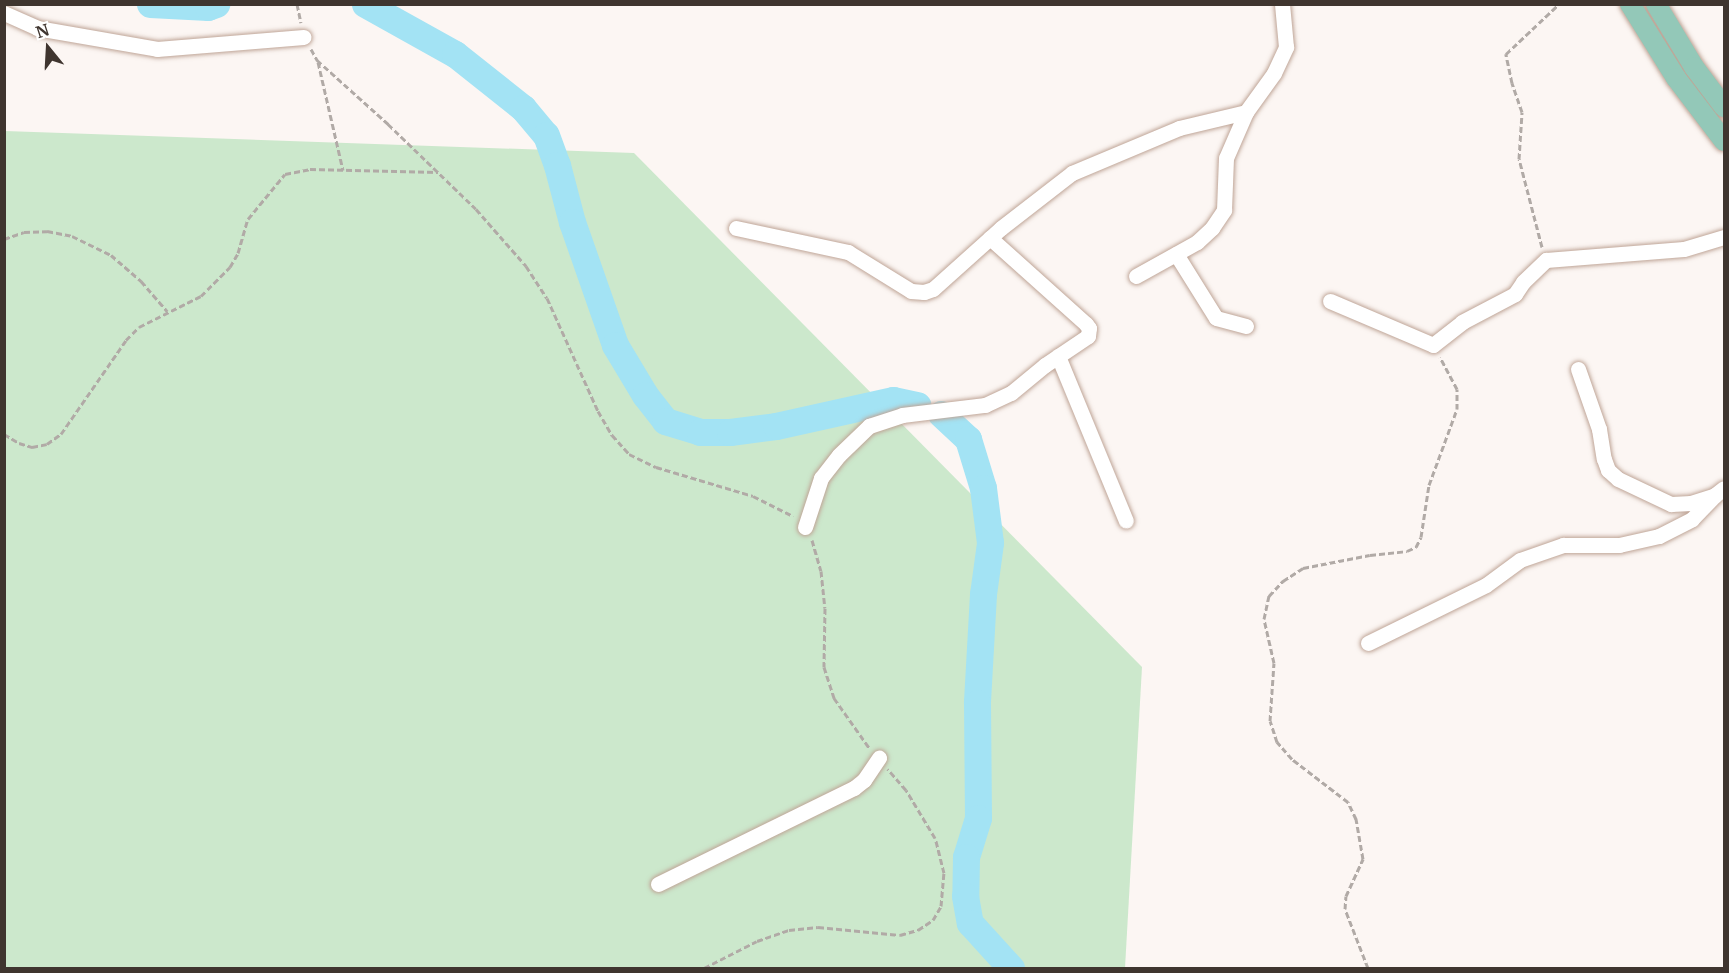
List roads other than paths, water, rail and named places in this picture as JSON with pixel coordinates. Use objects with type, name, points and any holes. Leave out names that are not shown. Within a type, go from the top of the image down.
[{"type":"main road","points":[[1630,4],[1676,78],[1725,141]]},
{"type":"main road","points":[[1656,4],[1694,67],[1725,107]]},
{"type":"street","points":[[1136,276],[1197,242],[1212,228],[1224,210],[1226,158],[1246,112],[1274,73],[1286,47],[1282,4]]},
{"type":"street","points":[[4,14],[37,28],[157,49],[304,37]]},
{"type":"street","points":[[736,228],[848,252],[911,291],[924,292],[933,289],[990,238],[1072,173],[1179,128],[1246,112]]},
{"type":"street","points":[[1330,301],[1433,345],[1462,322],[1515,294],[1523,282],[1546,260],[1684,249],[1725,237]]},
{"type":"street","points":[[805,527],[820,478],[838,455],[869,426],[902,415],[986,405],[1011,393],[1088,336],[1089,328],[990,238]]},
{"type":"street","points":[[1176,254],[1216,318],[1246,326]]},
{"type":"street","points":[[1058,356],[1126,521]]},
{"type":"street","points":[[1578,369],[1599,429],[1608,470],[1618,479],[1671,504],[1691,503],[1720,492]]},
{"type":"street","points":[[1368,643],[1486,585],[1520,560],[1563,545],[1619,546],[1659,536],[1692,519],[1720,492]]},
{"type":"street","points":[[658,884],[855,788],[864,780],[879,758]]},
{"type":"waterway","points":[[150,4],[208,7],[216,4]]},
{"type":"waterway","points":[[365,4],[455,54],[523,108],[546,135],[557,165],[572,222],[615,345],[645,395],[665,421],[700,432],[730,432],[776,426],[893,400],[917,405]]},
{"type":"waterway","points":[[941,414],[968,439],[983,488],[990,543],[983,594],[977,703],[978,818],[966,857],[965,896],[970,923],[1011,968]]}]
